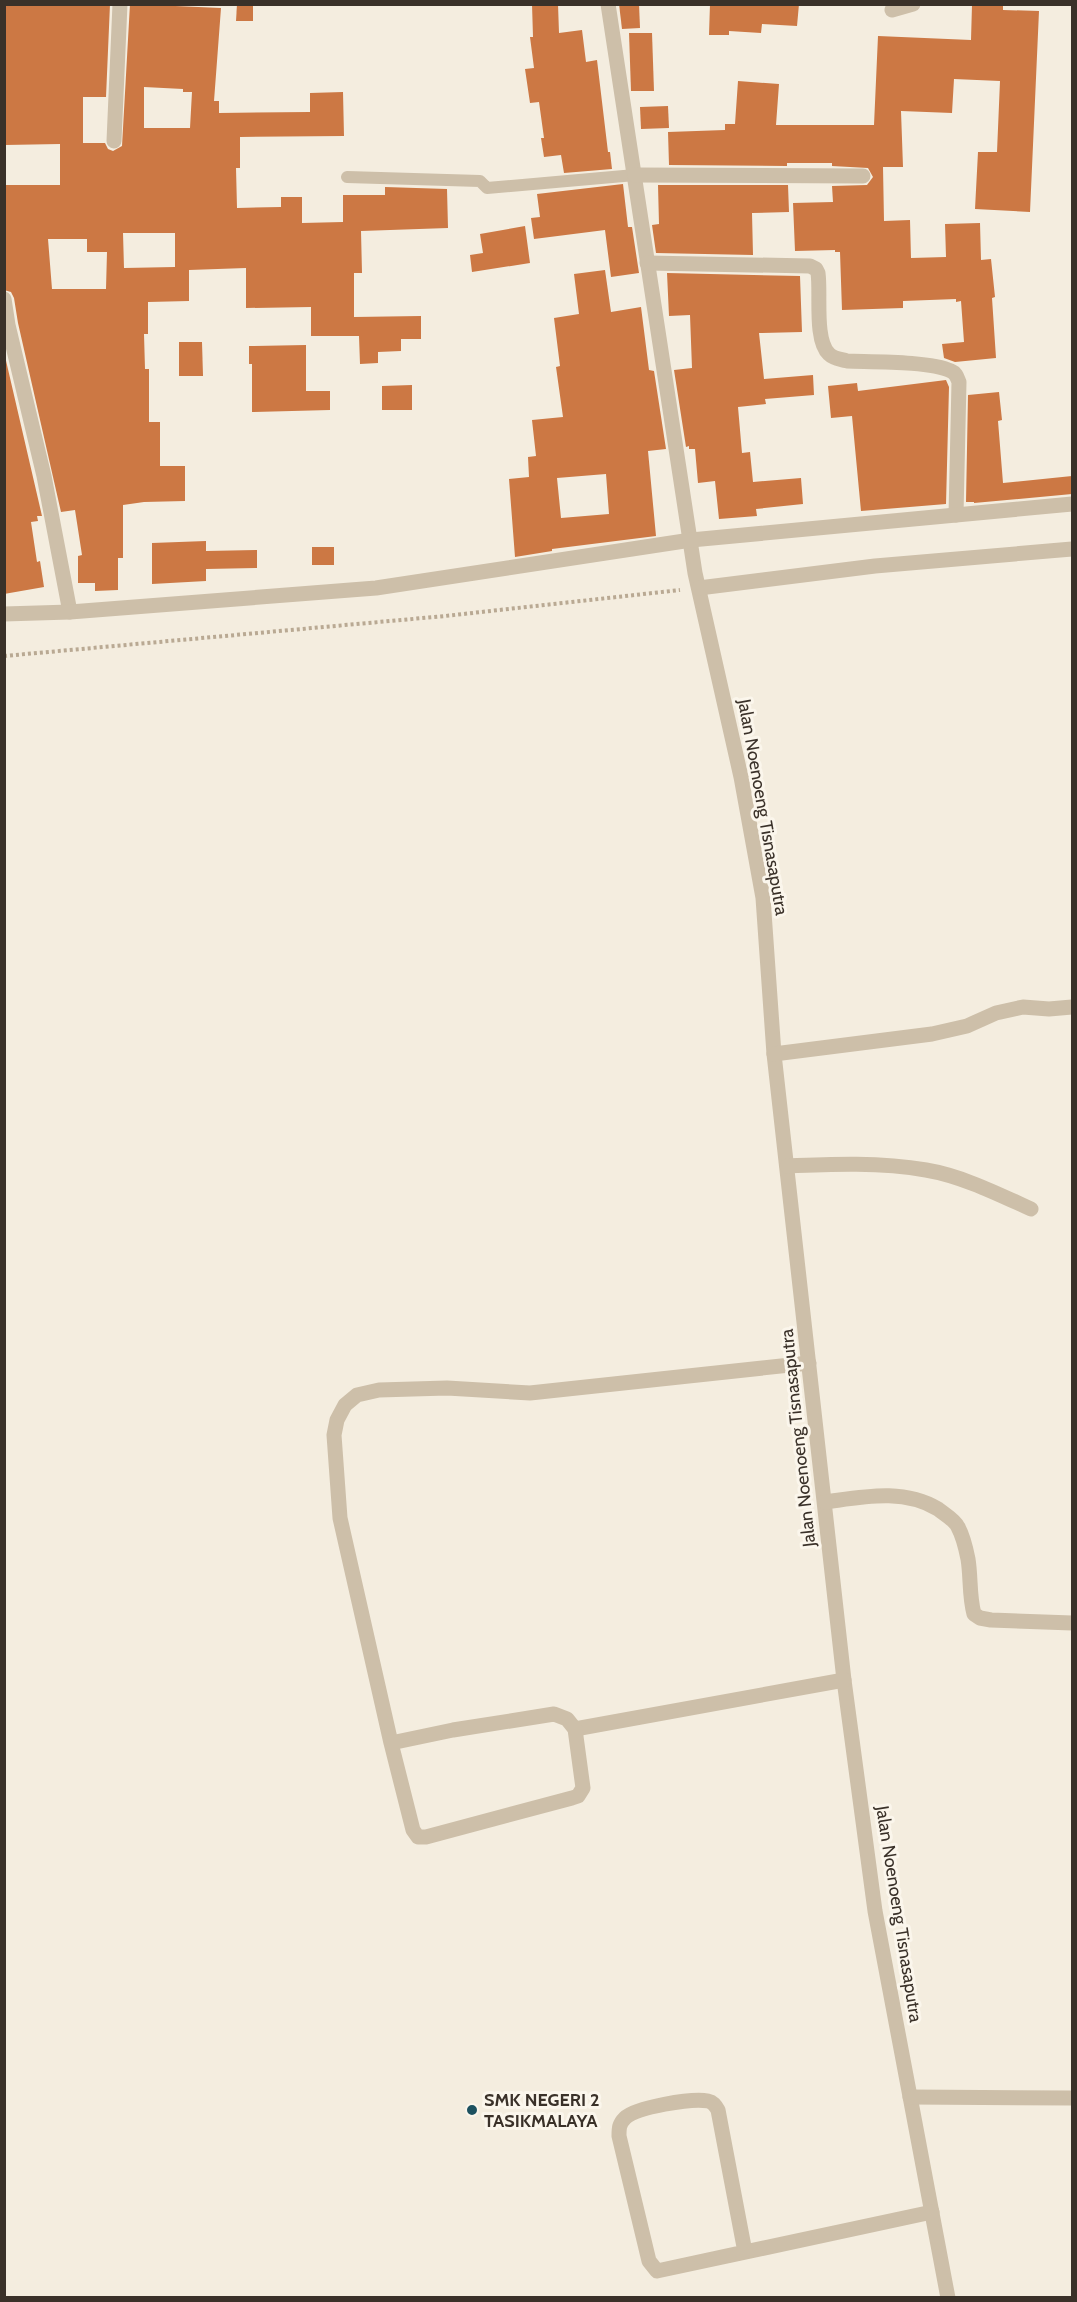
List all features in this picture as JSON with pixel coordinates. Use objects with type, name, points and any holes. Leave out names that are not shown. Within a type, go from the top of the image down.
[{"type":"street","points":[[114,141],[120,4]]},
{"type":"street","name":"Jalan Noenoeng Tisnasaputra","points":[[608,4],[697,581],[741,777],[763,898],[774,1053],[844,1680],[875,1911],[948,2298]]},
{"type":"street","points":[[892,10],[913,4]]},
{"type":"street","points":[[635,176],[863,176]]},
{"type":"street","points":[[647,263],[810,266],[818,273],[822,340],[829,354],[847,361],[929,366],[950,370],[956,374],[959,382],[956,515]]},
{"type":"street","points":[[4,299],[8,325],[44,476],[70,612]]},
{"type":"street","points":[[4,615],[376,588],[691,546],[1072,504]]},
{"type":"street","points":[[697,581],[1072,549]]},
{"type":"street","points":[[774,1053],[933,1034],[967,1026],[996,1013],[1023,1007],[1049,1009],[1072,1007]]},
{"type":"street","points":[[787,1166],[855,1163],[927,1170],[975,1185],[1031,1209]]},
{"type":"street","points":[[392,1743],[453,1730],[554,1714],[567,1719],[575,1729],[583,1788],[578,1796],[426,1837],[418,1837],[413,1830],[392,1743],[340,1518],[333,1435],[337,1420],[345,1405],[357,1395],[379,1390],[447,1388],[530,1393],[809,1364]]},
{"type":"street","points":[[825,1502],[873,1496],[904,1496],[926,1503],[943,1513],[958,1526],[968,1560],[974,1614],[991,1620],[1072,1623]]},
{"type":"street","points":[[575,1729],[844,1680]]},
{"type":"street","points":[[910,2097],[1072,2098]]},
{"type":"street","points":[[745,2252],[718,2110],[715,2105],[711,2101],[696,2100],[638,2110],[623,2120],[619,2126],[619,2136],[649,2261],[657,2271],[932,2212]]},
{"type":"lane","points":[[347,177],[480,181],[487,188],[635,176]]},
{"type":"path","points":[[4,656],[433,617],[697,581]]},
{"type":"building","points":[[4,4],[110,4],[106,97],[83,97],[83,143],[105,143],[108,149],[113,151],[122,146],[130,4],[221,8],[214,101],[219,101],[219,113],[310,112],[310,93],[343,92],[344,136],[240,137],[240,168],[236,168],[237,208],[281,207],[281,197],[302,197],[302,223],[343,222],[343,195],[385,195],[385,187],[447,189],[448,228],[361,231],[362,273],[354,273],[354,317],[421,316],[421,339],[401,339],[401,351],[378,352],[378,363],[360,364],[359,336],[311,336],[311,307],[246,308],[246,268],[189,270],[189,301],[148,302],[148,334],[144,334],[145,369],[149,369],[149,422],[160,422],[160,466],[185,466],[185,501],[123,505],[123,558],[118,558],[118,590],[95,591],[95,583],[78,583],[78,556],[82,555],[75,510],[61,512],[14,298],[11,292],[4,290],[4,278],[6,278],[5,185],[60,185],[60,144],[5,145]],"holes":[[[144,87],[183,89],[183,92],[192,92],[190,128],[144,128]],[[123,233],[175,233],[175,267],[124,268]],[[48,239],[87,239],[87,252],[107,252],[106,289],[52,289]]]},
{"type":"building","points":[[237,4],[253,4],[253,21],[236,21]]},
{"type":"building","points":[[532,4],[558,4],[559,33],[582,30],[586,62],[597,60],[612,169],[564,173],[561,155],[544,157],[539,102],[530,103],[525,69],[534,68],[530,37],[533,37]]},
{"type":"building","points":[[619,4],[639,4],[640,28],[622,29]]},
{"type":"building","points":[[710,4],[799,4],[797,26],[762,24],[761,33],[729,31],[729,35],[709,35]]},
{"type":"building","points":[[972,5],[1003,6],[1003,10],[1039,11],[1030,212],[975,209],[978,152],[997,152],[1000,81],[954,79],[952,113],[901,111],[903,167],[883,167],[884,221],[910,220],[911,258],[946,257],[945,224],[980,223],[981,260],[991,259],[995,297],[992,298],[996,358],[955,362],[944,358],[942,344],[964,342],[961,301],[956,302],[956,299],[903,301],[903,308],[842,310],[840,252],[835,252],[835,250],[795,251],[793,203],[833,202],[832,186],[867,185],[873,177],[868,168],[832,166],[832,163],[787,163],[787,166],[669,165],[668,132],[725,130],[725,124],[735,124],[738,81],[779,84],[776,125],[874,125],[878,36],[971,40]]},
{"type":"building","points":[[629,33],[652,33],[654,91],[631,91]]},
{"type":"building","points":[[668,106],[669,128],[641,129],[640,107]]},
{"type":"building","points":[[623,184],[628,227],[632,227],[639,273],[611,277],[605,230],[534,239],[531,218],[540,217],[537,194]]},
{"type":"building","points":[[658,185],[788,185],[789,212],[752,213],[753,255],[656,253],[652,225],[659,224]]},
{"type":"building","points":[[525,226],[530,263],[472,272],[470,255],[483,253],[480,234]]},
{"type":"building","points":[[605,270],[611,312],[641,307],[649,370],[654,371],[666,449],[648,451],[656,536],[552,549],[552,551],[515,557],[509,479],[529,477],[528,457],[536,456],[532,420],[563,417],[556,367],[560,366],[554,318],[579,314],[574,274]],"holes":[[[606,474],[609,514],[561,518],[557,478]]]},
{"type":"building","points":[[667,273],[800,276],[802,332],[759,333],[764,379],[813,375],[814,395],[765,399],[766,404],[738,407],[742,453],[750,452],[753,482],[801,478],[803,504],[756,509],[757,516],[719,519],[715,481],[698,483],[695,449],[686,447],[674,370],[692,368],[690,315],[669,316]]},
{"type":"building","points":[[179,342],[202,342],[203,376],[179,376]]},
{"type":"building","points":[[306,345],[306,391],[330,391],[330,410],[252,412],[252,364],[249,364],[249,346]]},
{"type":"building","points":[[4,352],[42,516],[37,516],[38,521],[31,522],[37,562],[40,561],[44,587],[4,594]]},
{"type":"building","points":[[946,380],[949,387],[946,504],[861,511],[852,416],[831,418],[828,386],[857,383],[858,391]]},
{"type":"building","points":[[412,385],[412,410],[382,410],[382,386]]},
{"type":"building","points":[[999,392],[1002,420],[998,421],[1003,483],[1072,476],[1072,494],[966,502],[968,395]]},
{"type":"building","points":[[206,541],[206,551],[257,550],[257,568],[206,569],[206,581],[152,584],[152,543]]},
{"type":"building","points":[[312,547],[334,547],[334,565],[312,565]]},
{"type":"place","name":"SMK NEGERI 2 TASIKMALAYA","points":[[472,2110]]}]
